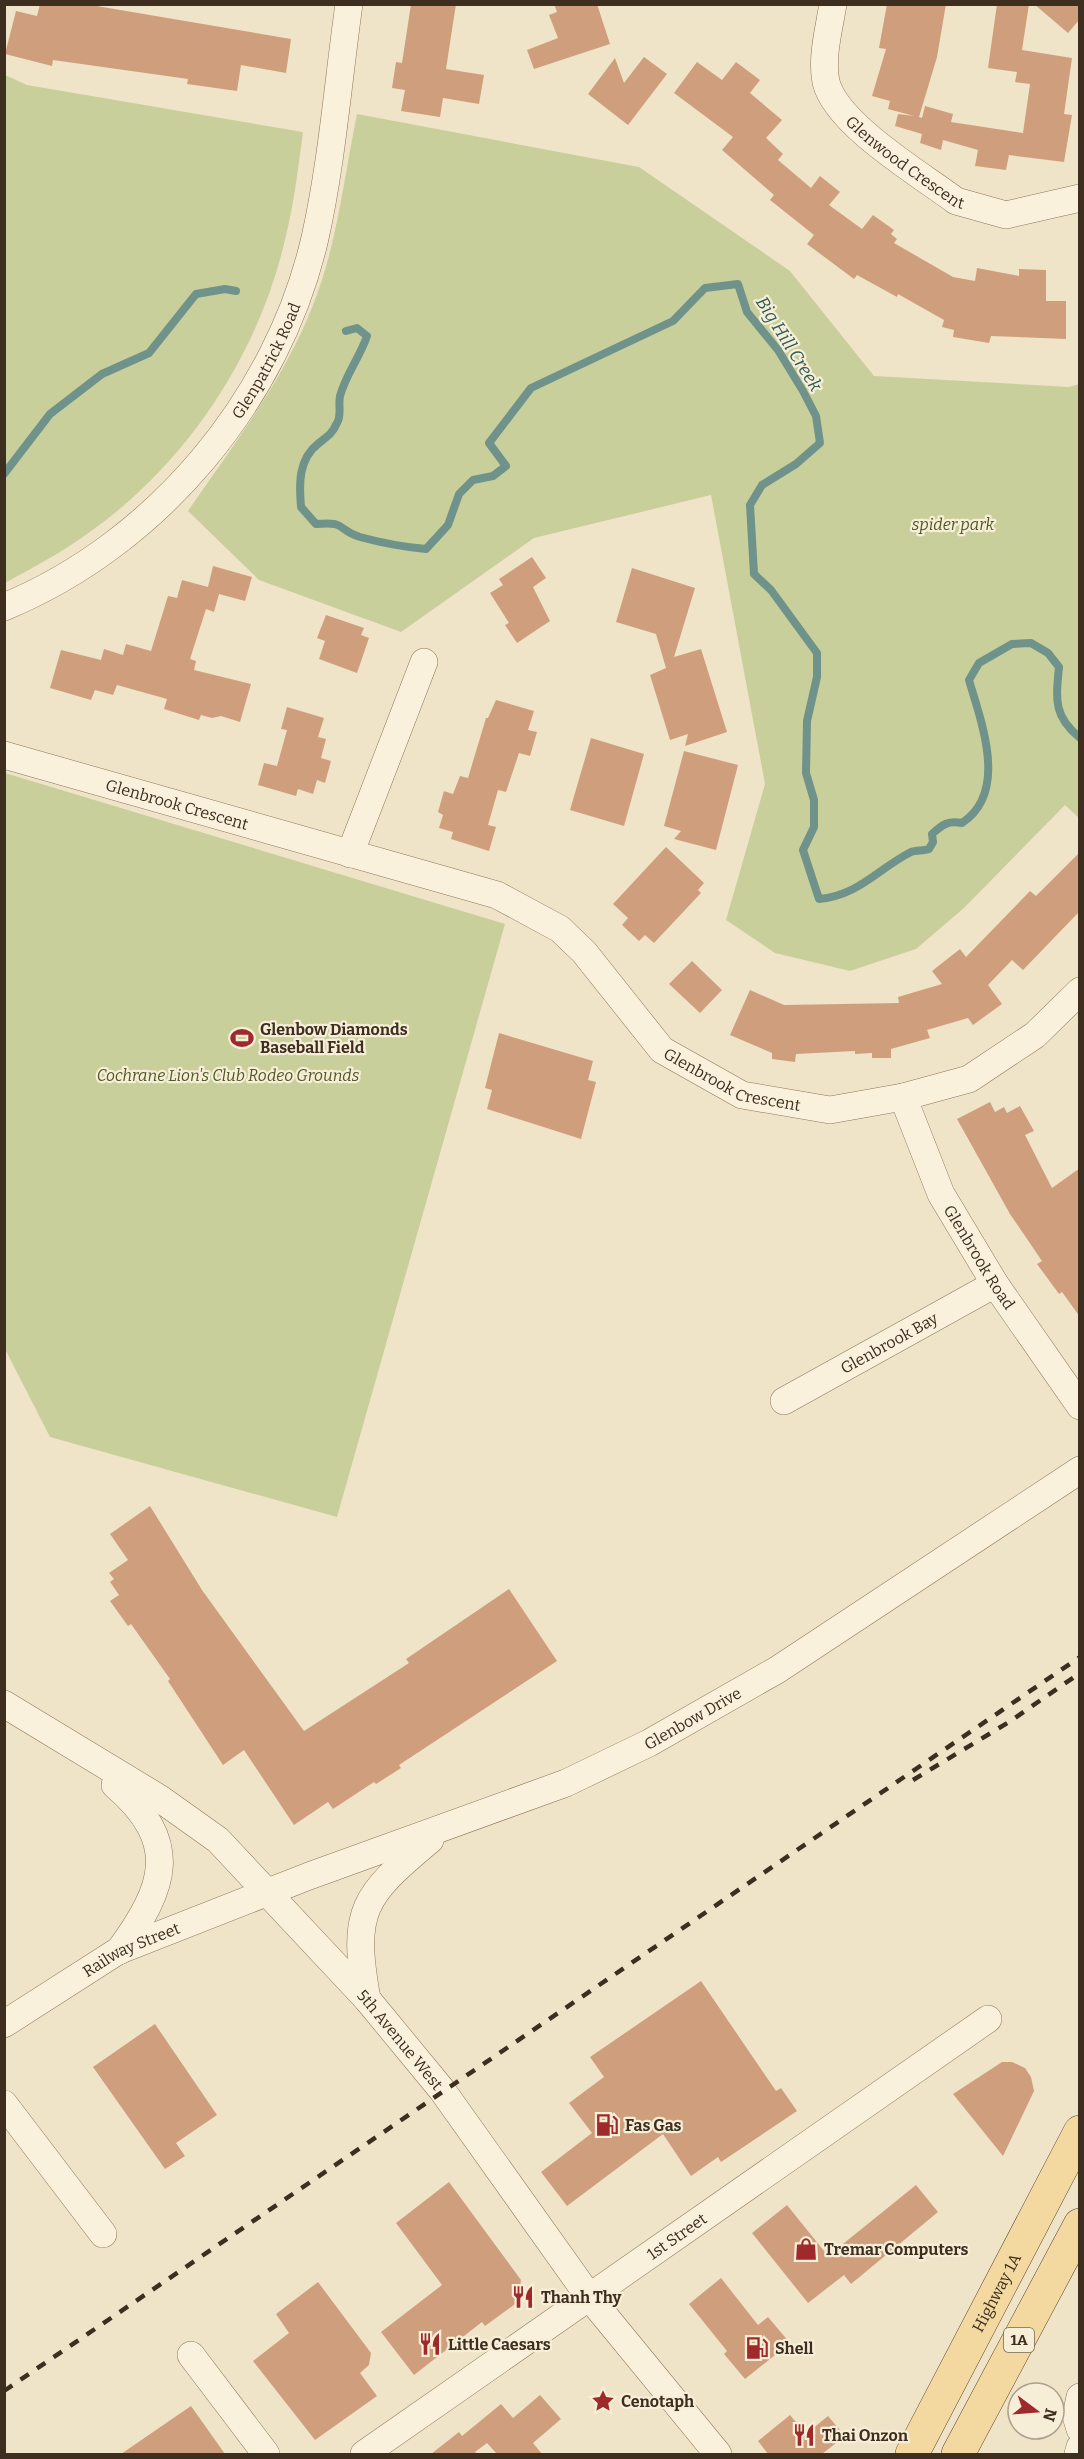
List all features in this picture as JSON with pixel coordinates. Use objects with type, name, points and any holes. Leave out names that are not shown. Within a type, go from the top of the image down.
[{"type":"main road","name":"Highway 1A","points":[[912,2454],[1080,2132]]},
{"type":"main road","name":"1A","points":[[958,2454],[1080,2225]]},
{"type":"main road","points":[[890,2454],[942,2396]]},
{"type":"street","name":"Glenpatrick Road","points":[[4,608],[66,578],[133,529],[211,450],[259,377],[290,315],[315,238],[349,4]]},
{"type":"street","name":"Glenwood Crescent","points":[[832,4],[825,57],[826,80],[837,106],[859,128],[956,201],[974,208],[1006,214],[1080,198]]},
{"type":"street","points":[[350,854],[424,662]]},
{"type":"street","name":"Glenbrook Crescent","points":[[4,755],[497,895],[560,929],[584,952],[662,1050],[742,1095],[830,1110],[903,1097],[969,1078],[1035,1035],[1080,991]]},
{"type":"street","name":"Glenbrook Road","points":[[903,1097],[941,1194],[995,1284],[1080,1406]]},
{"type":"street","name":"Glenbrook Bay","points":[[784,1401],[995,1284]]},
{"type":"street","name":"Glenbow Drive","points":[[268,1892],[566,1783],[649,1743],[797,1657],[1080,1470]]},
{"type":"street","name":"5th Avenue West","points":[[4,1704],[159,1798],[218,1840],[268,1892],[367,1999],[442,2090],[590,2298],[718,2454]]},
{"type":"street","points":[[74,1748],[147,1816],[157,1837],[160,1862],[156,1886],[143,1918],[118,1951]]},
{"type":"street","points":[[367,1999],[360,1943],[363,1917],[373,1893],[386,1876],[446,1827]]},
{"type":"street","name":"Railway Street","points":[[4,2024],[118,1951],[268,1892]]},
{"type":"street","name":"1st Street","points":[[364,2454],[988,2019]]},
{"type":"street","points":[[4,2104],[103,2234]]},
{"type":"street","points":[[191,2355],[266,2454]]},
{"type":"street","points":[[1080,2397],[1076,2416],[1080,2429]]},
{"type":"street","points":[[1078,2454],[1080,2447]]},
{"type":"green space","points":[[5,75],[27,85],[303,132],[290,219],[270,290],[254,331],[234,371],[210,409],[154,477],[122,507],[67,548],[5,583]]},
{"type":"green space","name":"spider park","points":[[357,114],[639,167],[790,271],[874,376],[1069,387],[1079,384],[1079,818],[1065,805],[964,908],[916,949],[850,971],[775,953],[726,920],[765,784],[711,495],[534,538],[401,632],[259,580],[188,511],[273,386],[288,360],[313,305],[334,235]]},
{"type":"green space","name":"Cochrane Lion's Club Rodeo Grounds","points":[[5,773],[505,924],[337,1517],[50,1437],[5,1349]]},
{"type":"building","points":[[40,4],[85,4],[291,39],[286,73],[241,65],[237,91],[187,84],[188,79],[53,60],[52,66],[5,54],[16,11],[37,16]]},
{"type":"building","points":[[411,4],[456,4],[446,69],[484,75],[479,104],[443,98],[440,117],[401,111],[405,90],[392,88],[396,62],[402,63]]},
{"type":"building","points":[[554,4],[597,4],[610,44],[534,69],[527,50],[558,38],[549,15],[557,12]]},
{"type":"building","points":[[887,4],[946,4],[937,57],[919,117],[922,118],[925,106],[953,114],[951,122],[1023,133],[1030,84],[1015,82],[1017,72],[988,68],[997,4],[1029,4],[1022,50],[1072,58],[1064,114],[1072,115],[1064,162],[1009,155],[1006,170],[975,166],[978,150],[943,140],[941,150],[920,143],[922,134],[895,126],[898,114],[914,116],[888,109],[890,101],[872,96],[886,49],[879,48]]},
{"type":"building","points":[[1034,4],[1080,4],[1080,19],[1068,33]]},
{"type":"building","points":[[644,57],[667,74],[628,125],[588,94],[615,58],[624,83]]},
{"type":"building","points":[[697,62],[722,80],[736,62],[760,80],[750,93],[782,120],[766,138],[783,154],[778,160],[811,188],[820,176],[840,192],[829,205],[862,229],[873,215],[894,230],[891,234],[897,239],[894,243],[953,277],[975,281],[977,268],[1019,276],[1019,269],[1046,270],[1046,301],[1066,301],[1066,339],[991,336],[989,343],[953,337],[954,330],[942,327],[944,320],[898,294],[897,297],[857,275],[854,279],[807,244],[814,235],[770,200],[774,195],[722,150],[733,137],[674,93]]},
{"type":"building","points":[[532,557],[546,578],[533,587],[550,621],[517,643],[505,625],[509,623],[490,593],[503,585],[499,579]]},
{"type":"building","points":[[213,566],[252,577],[245,601],[219,594],[214,612],[206,609],[190,659],[196,661],[194,670],[251,684],[240,722],[221,716],[212,718],[201,715],[199,720],[164,709],[167,699],[117,685],[113,695],[95,690],[91,700],[50,688],[61,650],[101,660],[104,649],[123,655],[126,644],[151,651],[168,596],[177,598],[182,580],[208,587]]},
{"type":"building","points":[[632,568],[695,588],[674,657],[701,649],[727,732],[685,746],[688,734],[670,740],[650,675],[666,668],[656,634],[616,622]]},
{"type":"building","points":[[326,615],[364,628],[361,635],[369,638],[357,673],[319,659],[325,641],[317,638]]},
{"type":"building","points":[[496,700],[534,711],[528,730],[537,732],[530,756],[519,753],[506,792],[498,790],[488,825],[496,827],[489,851],[451,839],[453,832],[439,828],[443,815],[438,812],[444,791],[453,794],[460,776],[468,778],[486,718]]},
{"type":"building","points":[[287,707],[324,718],[318,737],[326,739],[321,758],[331,761],[325,783],[317,780],[313,794],[298,789],[296,796],[258,785],[264,763],[277,766],[287,730],[281,729]]},
{"type":"building","points":[[591,738],[644,754],[624,826],[570,810]]},
{"type":"building","points":[[684,751],[738,765],[716,850],[674,839],[681,831],[664,826]]},
{"type":"building","points":[[666,847],[704,883],[698,890],[701,893],[654,943],[645,935],[639,941],[622,925],[628,918],[613,904]]},
{"type":"building","points":[[1080,852],[1079,912],[1023,970],[1012,960],[988,985],[1002,1004],[973,1025],[968,1018],[927,1030],[930,1038],[891,1049],[891,1058],[872,1058],[872,1053],[855,1054],[855,1051],[796,1054],[795,1062],[772,1059],[772,1053],[730,1035],[750,990],[784,1005],[899,1003],[898,997],[942,984],[932,971],[960,949],[966,957],[1030,891],[1036,896]]},
{"type":"building","points":[[692,961],[722,990],[700,1013],[669,984]]},
{"type":"building","points":[[499,1033],[593,1061],[588,1080],[596,1082],[581,1139],[487,1109],[492,1090],[485,1088]]},
{"type":"building","points":[[990,1102],[995,1112],[1004,1107],[1007,1113],[1020,1106],[1034,1131],[1025,1135],[1052,1188],[1080,1168],[1080,1317],[1062,1292],[1059,1294],[1037,1264],[1042,1261],[1010,1214],[957,1119]]},
{"type":"building","points":[[150,1506],[202,1590],[304,1731],[409,1663],[406,1659],[509,1589],[557,1661],[399,1765],[401,1768],[376,1784],[374,1782],[333,1809],[328,1802],[294,1825],[244,1750],[223,1765],[168,1681],[170,1679],[131,1624],[128,1626],[110,1601],[119,1595],[110,1582],[114,1579],[109,1573],[128,1560],[110,1534]]},
{"type":"building","points":[[701,1981],[776,2091],[781,2088],[797,2111],[721,2162],[718,2157],[691,2176],[663,2134],[567,2206],[541,2172],[592,2133],[569,2103],[604,2077],[590,2057]]},
{"type":"building","points":[[155,2024],[217,2115],[176,2143],[185,2156],[165,2169],[93,2067]]},
{"type":"building","points":[[1002,2062],[1012,2062],[1025,2068],[1031,2077],[1034,2091],[1003,2156],[953,2094]]},
{"type":"building","points":[[449,2182],[521,2280],[518,2302],[485,2326],[482,2322],[414,2375],[381,2332],[442,2285],[396,2223]]},
{"type":"building","points":[[916,2185],[938,2212],[851,2284],[844,2275],[808,2303],[752,2233],[787,2205],[828,2256]]},
{"type":"building","points":[[721,2278],[758,2325],[768,2317],[790,2343],[745,2379],[724,2354],[727,2351],[689,2304]]},
{"type":"building","points":[[318,2282],[371,2353],[369,2365],[360,2373],[377,2396],[315,2440],[253,2361],[289,2333],[276,2314]]},
{"type":"building","points":[[540,2395],[561,2419],[533,2443],[542,2454],[497,2454],[487,2443],[475,2452],[478,2454],[431,2454],[459,2432],[462,2436],[501,2404],[513,2418]]},
{"type":"building","points":[[191,2406],[225,2454],[121,2454]]},
{"type":"building","name":"Thai Onzon","points":[[790,2415],[806,2434],[828,2416],[845,2436],[822,2454],[768,2454],[758,2441]]},
{"type":"waterway","name":"Big Hill Creek","points":[[346,331],[357,328],[367,336],[343,388],[339,417],[335,427],[312,449],[304,464],[300,481],[301,507],[316,524],[333,524],[360,537],[426,549],[448,525],[459,494],[473,480],[493,476],[506,466],[489,443],[531,388],[673,321],[705,288],[738,284],[747,312],[778,350],[816,416],[820,443],[796,464],[762,485],[750,505],[754,574],[771,590],[817,653],[817,677],[807,721],[806,773],[814,800],[814,827],[803,850],[819,899],[845,893],[899,858],[911,852],[929,849],[933,842],[932,834],[949,823],[962,823],[976,810],[985,793],[988,775],[988,756],[980,716],[969,680],[979,663],[1012,644],[1031,643],[1048,653],[1059,667],[1057,698],[1061,714],[1071,730],[1080,738]]},
{"type":"waterway","name":"Big Hill Creek","points":[[4,474],[50,414],[102,374],[149,353],[196,294],[225,289],[236,291]]},
{"type":"railway","points":[[4,2391],[1080,1657]]},
{"type":"railway","points":[[913,1780],[1009,1722],[1080,1673]]},
{"type":"place","name":"Glenbow Diamonds Baseball Field","points":[[242,1038]]},
{"type":"place","name":"Fas Gas","points":[[607,2125]]},
{"type":"place","name":"Tremar Computers","points":[[806,2249]]},
{"type":"place","name":"Thanh Thy","points":[[523,2297]]},
{"type":"place","name":"Little Caesars","points":[[430,2344]]},
{"type":"place","name":"Shell","points":[[757,2348]]},
{"type":"place","name":"Cenotaph","points":[[603,2401]]},
{"type":"place","name":"Thai Onzon","points":[[804,2435]]}]
